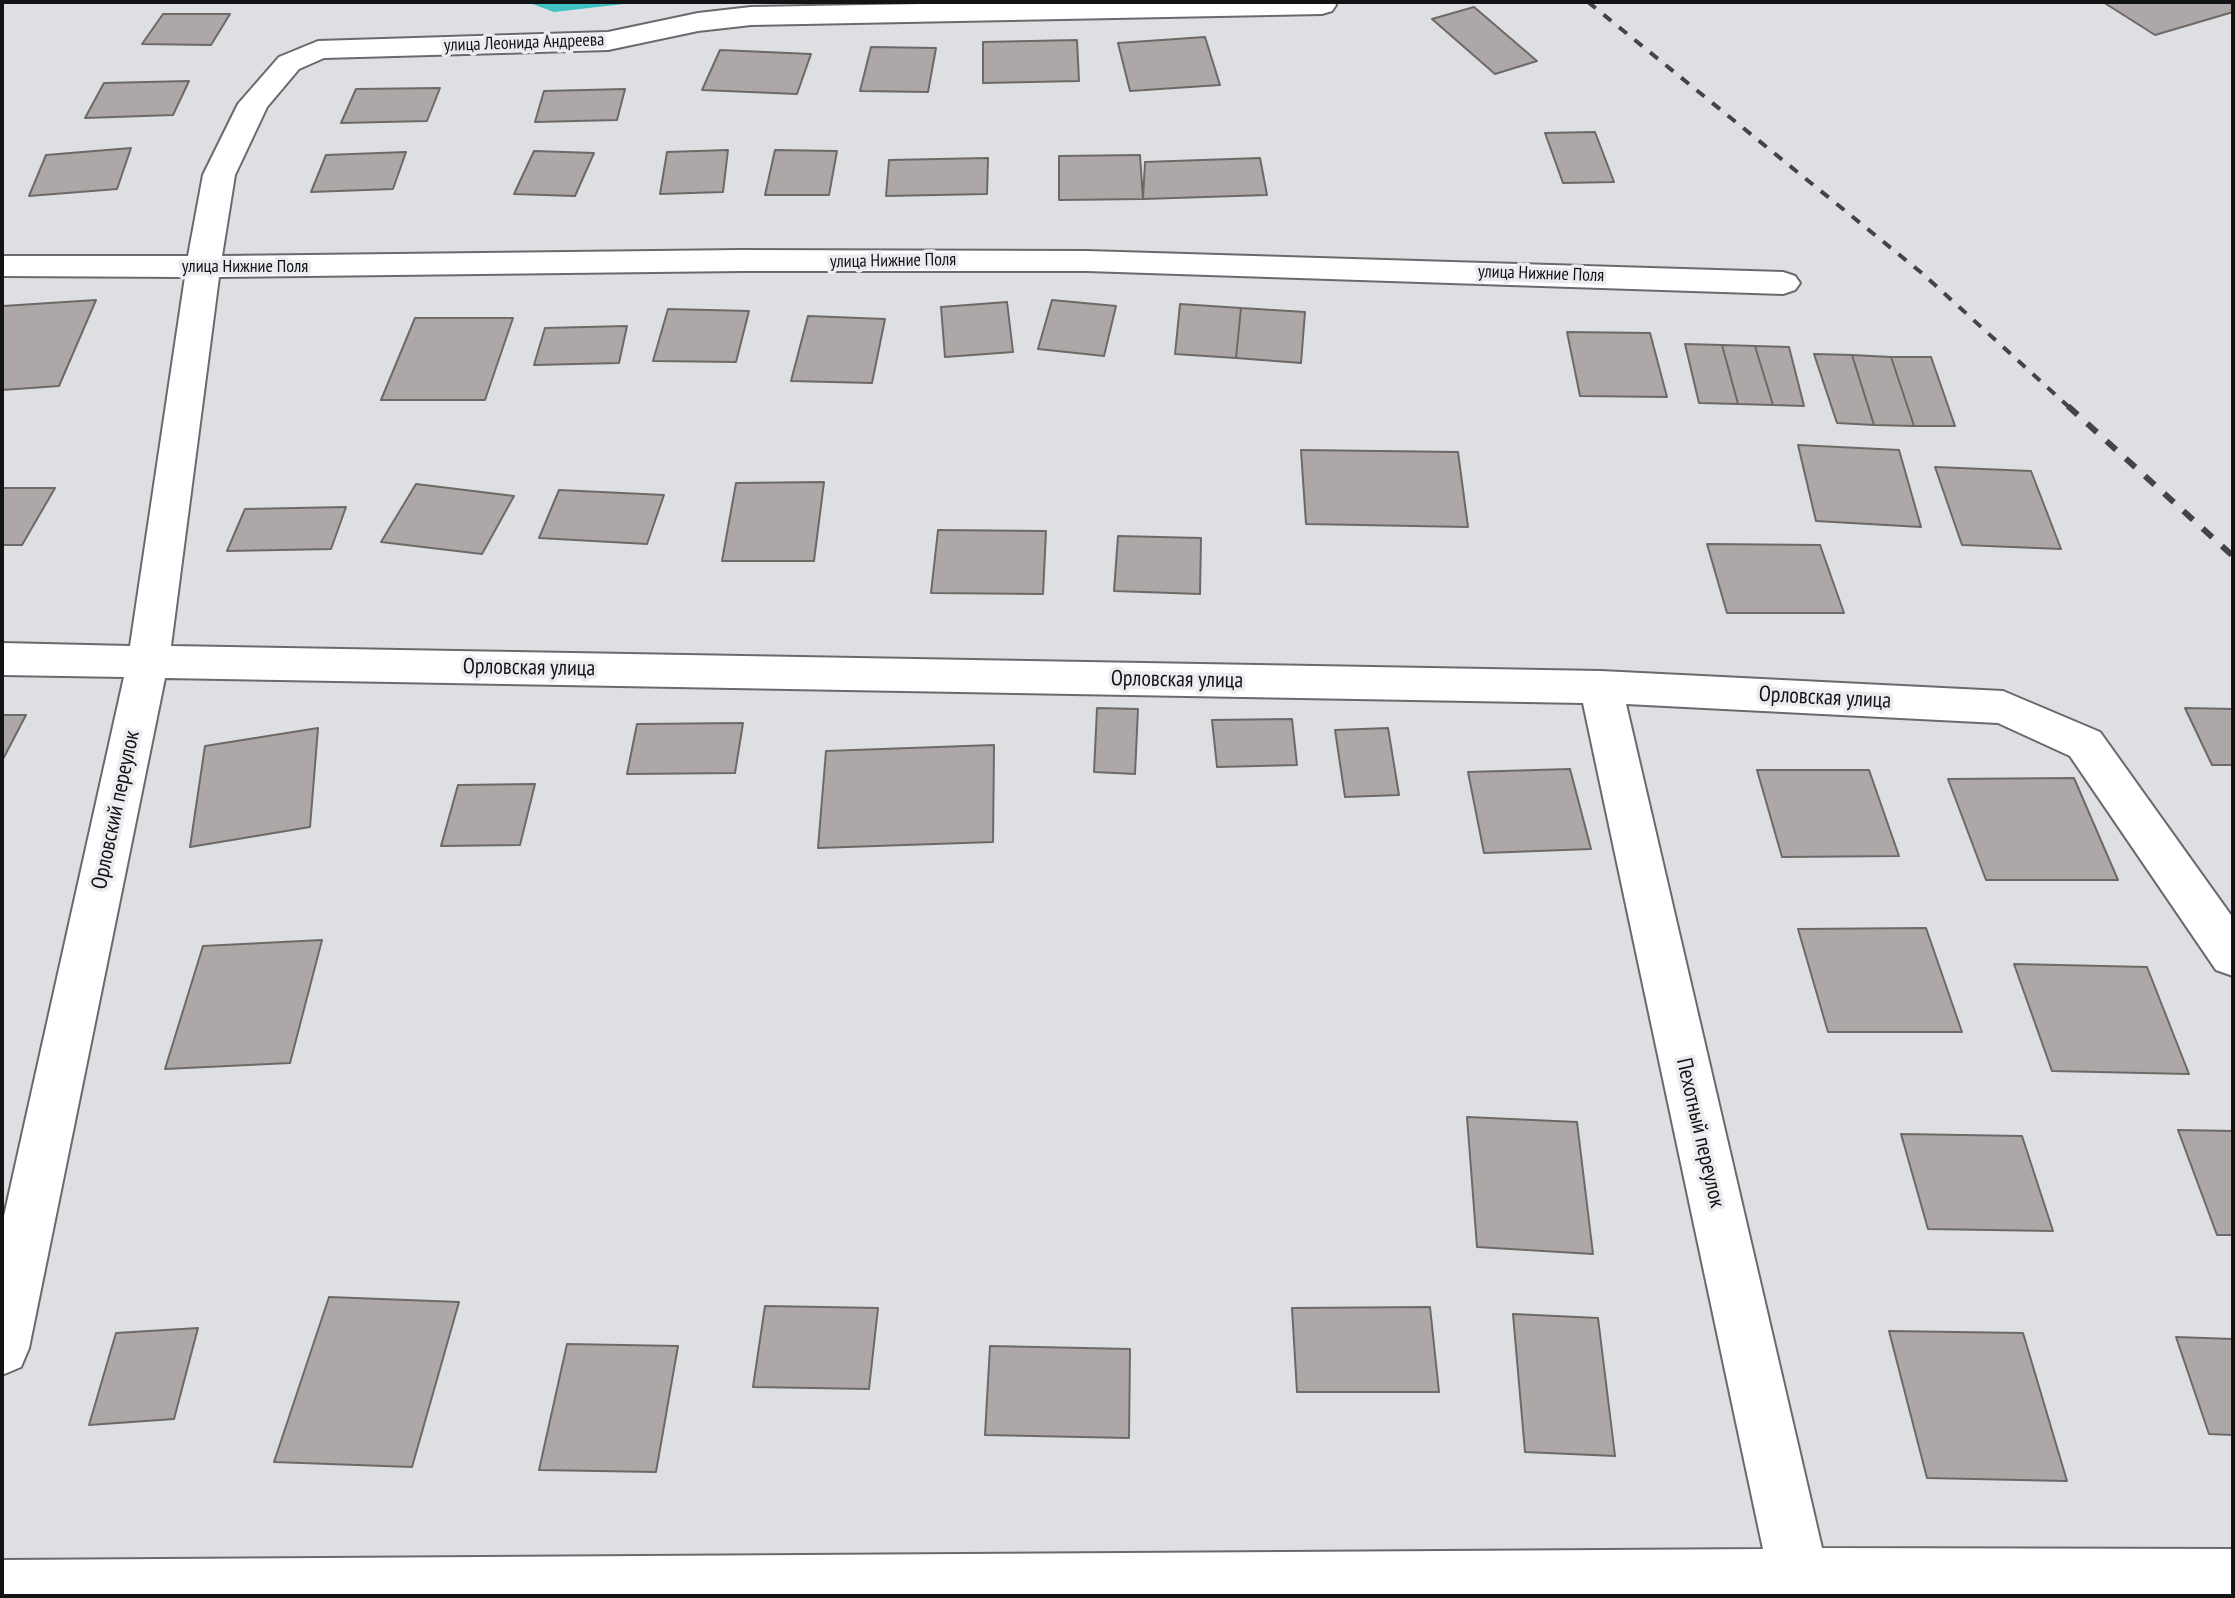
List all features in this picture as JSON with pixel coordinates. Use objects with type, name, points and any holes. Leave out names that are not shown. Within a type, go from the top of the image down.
[{"type":"street","name":"улица Леонида Андреева","points":[[203,268],[219,175],[253,104],[289,63],[318,50],[608,41],[698,22],[751,16],[1322,5]]},
{"type":"street","name":"улица Нижние Поля","points":[[2,266],[203,268],[984,260],[1294,265],[1783,283]]},
{"type":"street","name":"Орловский переулок","points":[[2,1348],[148,661],[203,268]]},
{"type":"street","name":"Орловская улица","points":[[2,659],[1601,687],[2003,707],[2085,744],[2233,956]]},
{"type":"street","name":"Пехотный переулок","points":[[1601,687],[1799,1578]]},
{"type":"street","points":[[2,1590],[1799,1578],[2233,1579]]},
{"type":"water","points":[[527,2],[641,2],[554,12]]},
{"type":"building","points":[[2103,2],[2233,2],[2233,12],[2155,35]]},
{"type":"building","points":[[1474,7],[1537,61],[1495,74],[1432,19]]},
{"type":"building","points":[[163,14],[230,14],[211,45],[142,44]]},
{"type":"building","points":[[1205,37],[1220,85],[1130,91],[1118,43]]},
{"type":"building","points":[[1077,40],[1079,81],[983,83],[983,42]]},
{"type":"building","points":[[871,47],[936,48],[928,92],[860,91]]},
{"type":"building","points":[[720,50],[811,54],[797,94],[702,90]]},
{"type":"building","points":[[189,81],[173,115],[85,118],[104,83]]},
{"type":"building","points":[[440,88],[427,121],[341,123],[356,89]]},
{"type":"building","points":[[625,89],[617,120],[535,122],[544,91]]},
{"type":"building","points":[[1595,132],[1614,182],[1563,183],[1545,133]]},
{"type":"building","points":[[131,148],[117,189],[29,196],[46,155]]},
{"type":"building","points":[[728,150],[723,192],[660,194],[667,152]]},
{"type":"building","points":[[775,150],[837,151],[829,195],[765,195]]},
{"type":"building","points":[[534,151],[594,153],[575,196],[514,194]]},
{"type":"building","points":[[406,152],[393,189],[311,192],[326,155]]},
{"type":"building","points":[[1140,155],[1143,199],[1059,200],[1059,156]]},
{"type":"building","points":[[988,158],[987,194],[886,196],[889,160]]},
{"type":"building","points":[[1260,158],[1267,195],[1143,199],[1145,162]]},
{"type":"building","points":[[96,300],[59,386],[2,390],[3,306]]},
{"type":"building","points":[[1052,300],[1116,306],[1104,356],[1038,349]]},
{"type":"building","points":[[1007,302],[1013,352],[945,357],[941,307]]},
{"type":"building","points":[[1180,304],[1241,308],[1236,358],[1175,354]]},
{"type":"building","points":[[1241,308],[1305,312],[1301,363],[1236,358]]},
{"type":"building","points":[[668,309],[749,311],[736,362],[653,361]]},
{"type":"building","points":[[808,316],[885,319],[872,383],[791,381]]},
{"type":"building","points":[[415,318],[513,318],[485,400],[381,400]]},
{"type":"building","points":[[627,326],[619,363],[534,365],[545,328]]},
{"type":"building","points":[[1567,332],[1650,333],[1667,397],[1580,396]]},
{"type":"building","points":[[1685,344],[1722,345],[1738,404],[1699,403]]},
{"type":"building","points":[[1722,345],[1755,346],[1773,405],[1738,404]]},
{"type":"building","points":[[1755,346],[1789,347],[1804,406],[1773,405]]},
{"type":"building","points":[[1814,354],[1852,355],[1874,425],[1837,423]]},
{"type":"building","points":[[1852,355],[1891,357],[1914,426],[1874,425]]},
{"type":"building","points":[[1891,357],[1931,357],[1955,426],[1914,426]]},
{"type":"building","points":[[1798,445],[1899,450],[1921,527],[1816,521]]},
{"type":"building","points":[[1301,450],[1458,452],[1468,527],[1306,524]]},
{"type":"building","points":[[1935,467],[2031,471],[2061,549],[1962,545]]},
{"type":"building","points":[[824,482],[814,561],[722,561],[736,483]]},
{"type":"building","points":[[416,484],[514,496],[482,554],[381,542]]},
{"type":"building","points":[[2,488],[55,488],[22,545],[2,545]]},
{"type":"building","points":[[559,490],[664,495],[647,544],[539,538]]},
{"type":"building","points":[[346,507],[331,549],[227,551],[245,509]]},
{"type":"building","points":[[938,530],[1046,531],[1043,594],[931,593]]},
{"type":"building","points":[[1118,536],[1201,538],[1200,594],[1114,591]]},
{"type":"building","points":[[1707,544],[1820,545],[1844,613],[1727,613]]},
{"type":"building","points":[[1097,708],[1138,709],[1135,774],[1094,772]]},
{"type":"building","points":[[2185,708],[2233,709],[2233,765],[2212,765]]},
{"type":"building","points":[[2,715],[26,715],[2,761]]},
{"type":"building","points":[[1292,719],[1297,765],[1217,767],[1212,720]]},
{"type":"building","points":[[743,723],[735,773],[627,774],[637,724]]},
{"type":"building","points":[[318,728],[310,827],[190,847],[205,746]]},
{"type":"building","points":[[1388,728],[1399,795],[1345,797],[1335,730]]},
{"type":"building","points":[[994,745],[993,842],[818,848],[826,751]]},
{"type":"building","points":[[1570,769],[1591,849],[1484,853],[1468,772]]},
{"type":"building","points":[[1757,770],[1869,770],[1899,856],[1782,857]]},
{"type":"building","points":[[2074,778],[2118,880],[1986,880],[1948,779]]},
{"type":"building","points":[[535,784],[520,845],[441,846],[458,785]]},
{"type":"building","points":[[1926,928],[1962,1032],[1828,1032],[1798,929]]},
{"type":"building","points":[[322,940],[290,1063],[165,1069],[203,946]]},
{"type":"building","points":[[2014,964],[2147,967],[2189,1074],[2052,1071]]},
{"type":"building","points":[[1467,1117],[1577,1122],[1593,1254],[1477,1247]]},
{"type":"building","points":[[2178,1130],[2233,1131],[2233,1235],[2217,1235]]},
{"type":"building","points":[[1901,1134],[2022,1136],[2053,1231],[1928,1229]]},
{"type":"building","points":[[329,1297],[459,1302],[412,1467],[274,1462]]},
{"type":"building","points":[[765,1306],[878,1308],[869,1389],[753,1387]]},
{"type":"building","points":[[1430,1307],[1439,1392],[1297,1392],[1292,1308]]},
{"type":"building","points":[[1513,1314],[1598,1318],[1615,1456],[1525,1452]]},
{"type":"building","points":[[198,1328],[174,1419],[89,1425],[116,1333]]},
{"type":"building","points":[[1889,1331],[2023,1333],[2067,1481],[1927,1478]]},
{"type":"building","points":[[2176,1337],[2233,1339],[2233,1435],[2209,1434]]},
{"type":"building","points":[[567,1344],[678,1346],[656,1472],[539,1470]]},
{"type":"building","points":[[990,1346],[1130,1349],[1129,1438],[985,1435]]},
{"type":"railway","points":[[1588,2],[1923,274],[2070,408]]},
{"type":"railway","points":[[2068,406],[2233,556]]}]
